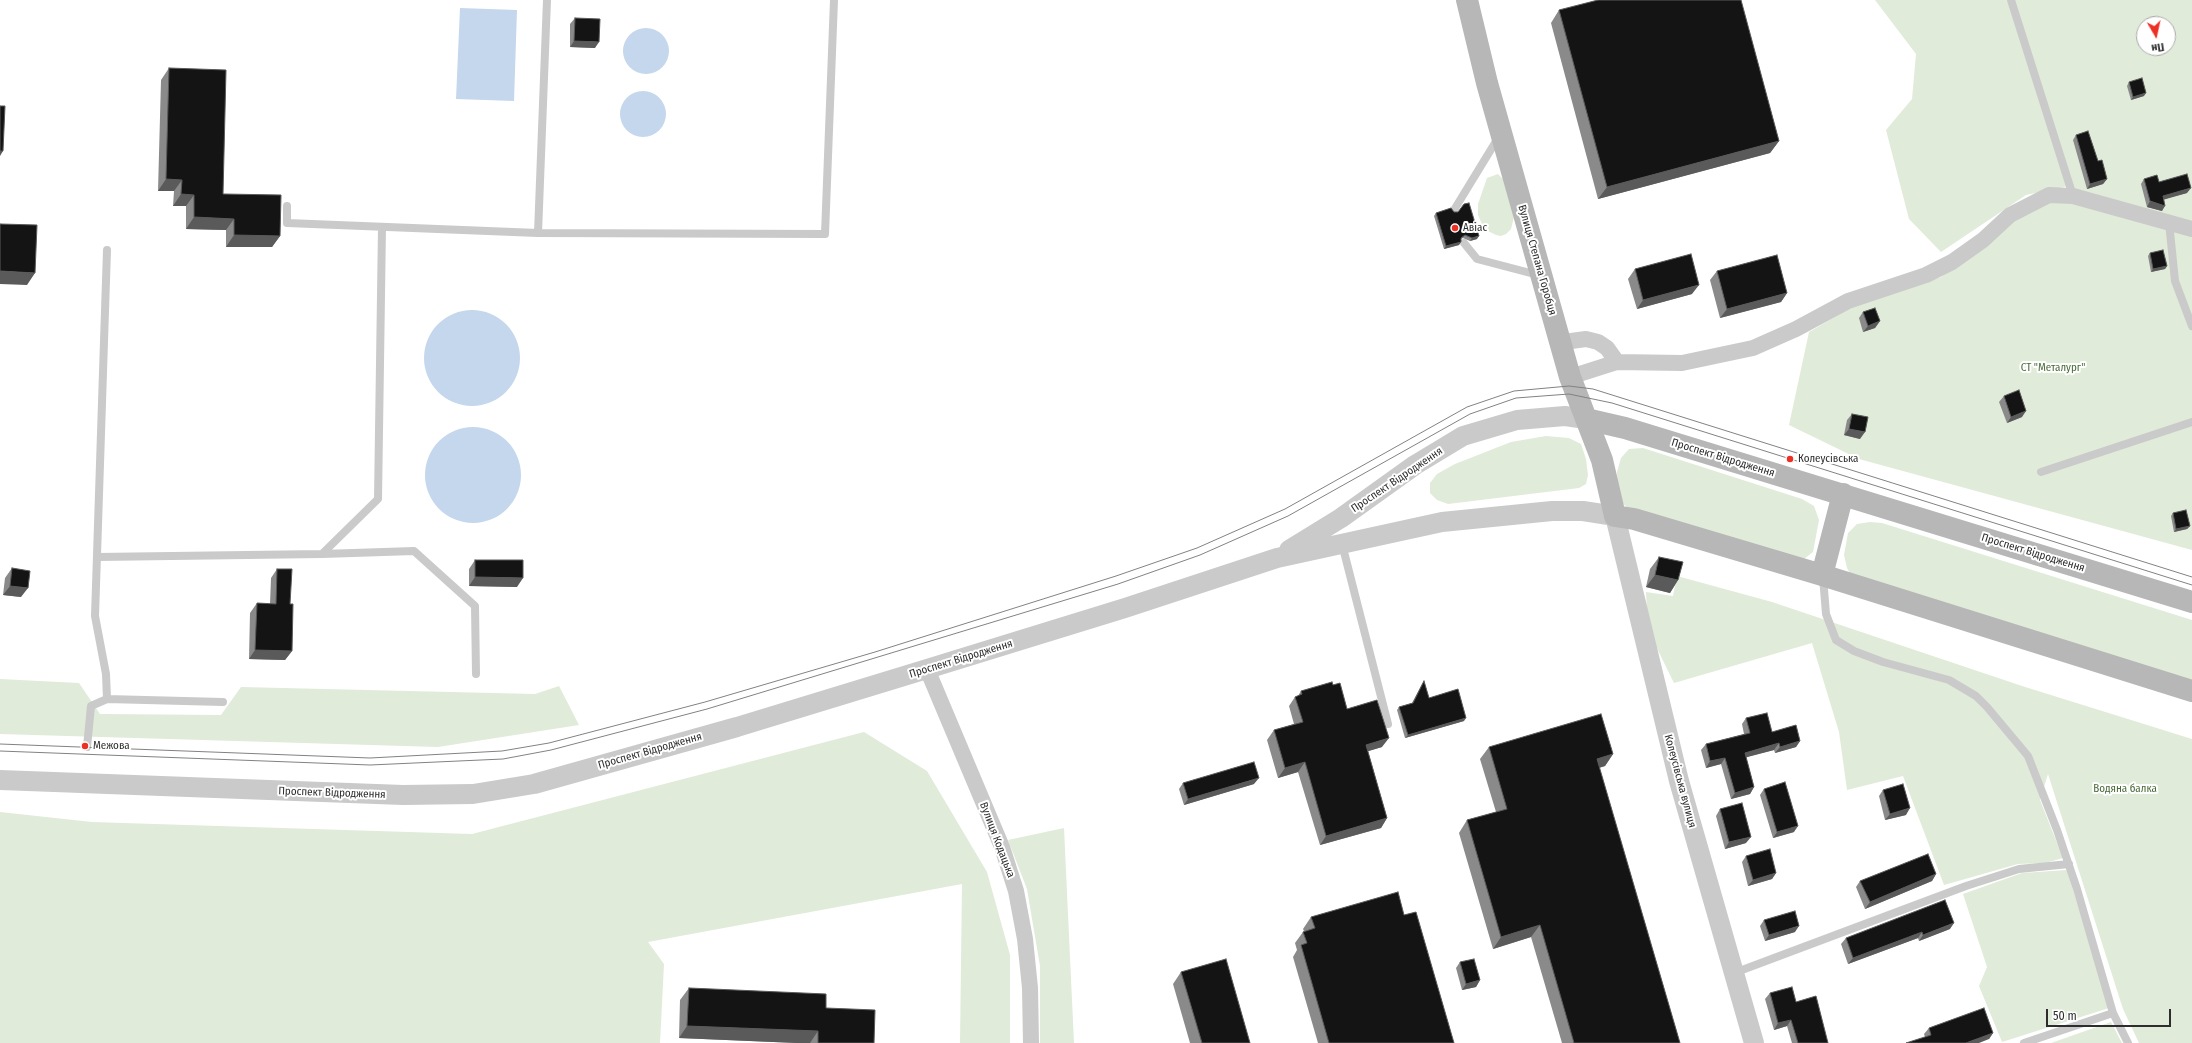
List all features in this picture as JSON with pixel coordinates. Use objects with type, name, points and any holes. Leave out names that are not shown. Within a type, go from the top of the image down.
[{"type":"main road","name":"Вулиця Степана Горобця","points":[[1467,0],[1501,134],[1561,346],[1570,377],[1602,460],[1615,516]]},
{"type":"main road","name":"Проспект Відродження","points":[[1586,419],[1605,422],[2192,602]]},
{"type":"main road","points":[[1822,575],[1843,494]]},
{"type":"main road","name":"Проспект Відродження","points":[[1615,516],[1634,519],[1822,575],[2192,691]]},
{"type":"street","points":[[1570,377],[1617,362],[1682,363],[1753,348],[1796,329],[1848,301],[1926,275],[1952,262],[1983,240],[2010,215],[2049,195],[2073,196],[2169,221],[2192,229]]},
{"type":"street","points":[[1561,346],[1571,341],[1586,339],[1598,342],[1607,348],[1617,362]]},
{"type":"street","name":"Проспект Відродження","points":[[1277,558],[1341,518],[1414,465],[1463,436],[1517,420],[1565,416],[1586,419]]},
{"type":"street","name":"Проспект Відродження","points":[[0,780],[403,795],[473,794],[534,784],[737,727],[1132,606],[1277,558],[1442,522],[1552,511],[1583,511],[1615,516]]},
{"type":"street","name":"Колеусівська вулиця","points":[[1615,516],[1679,781],[1754,1043]]},
{"type":"street","name":"Вулиця Кодацька","points":[[927,669],[1002,847],[1016,892],[1025,939],[1030,988],[1031,1043]]},
{"type":"lane","points":[[538,233],[547,0]]},
{"type":"lane","points":[[287,206],[287,223],[538,233],[825,234],[834,0]]},
{"type":"lane","points":[[2011,0],[2073,196]]},
{"type":"lane","points":[[1454,210],[1501,134]]},
{"type":"lane","points":[[2169,221],[2175,281],[2192,326]]},
{"type":"lane","points":[[322,554],[378,499],[382,226]]},
{"type":"lane","points":[[1464,243],[1477,259],[1541,275]]},
{"type":"lane","points":[[107,250],[95,616],[106,674],[107,699]]},
{"type":"lane","points":[[2041,472],[2192,422]]},
{"type":"lane","points":[[1342,544],[1388,724]]},
{"type":"lane","points":[[97,557],[322,554],[414,551],[475,606],[476,674]]},
{"type":"lane","points":[[1822,575],[1826,614],[1836,640],[1854,651],[1883,662],[1949,680],[1976,696],[2028,756],[2069,864],[2113,1013],[2128,1043]]},
{"type":"lane","points":[[87,747],[91,706],[107,699],[223,702]]},
{"type":"lane","points":[[1734,974],[1966,886],[2019,869],[2069,864]]},
{"type":"lane","points":[[2024,1043],[2113,1013]]},
{"type":"green space","points":[[1875,0],[2008,0],[2068,186],[2026,195],[1941,252],[1909,219],[1886,130],[1912,99],[1916,54]]},
{"type":"green space","name":"СТ \"Металург\"","points":[[2013,0],[2192,0],[2192,550],[1859,459],[1789,425],[1809,332],[1852,307],[1941,277],[2009,223],[2053,201],[2075,197]]},
{"type":"green space","points":[[1498,174],[1503,179],[1514,217],[1511,229],[1506,234],[1501,236],[1484,229],[1478,215],[1478,204],[1487,178]]},
{"type":"green space","points":[[1546,436],[1569,438],[1581,444],[1586,459],[1588,475],[1586,484],[1579,488],[1448,504],[1437,500],[1430,493],[1430,483],[1437,474],[1455,464],[1511,442]]},
{"type":"green space","points":[[1643,448],[1802,499],[1814,506],[1819,520],[1813,552],[1804,559],[1628,508],[1621,502],[1618,494],[1617,472],[1621,458],[1629,449]]},
{"type":"green space","points":[[1870,522],[1882,523],[2192,620],[2192,684],[1852,577],[1847,568],[1844,555],[1848,533],[1857,524]]},
{"type":"green space","name":"Водяна балка","points":[[1677,576],[1772,602],[2022,686],[2192,739],[2192,1043],[2139,1043],[2123,1009],[2048,774],[2040,800],[2063,858],[2045,863],[2018,864],[1944,885],[1903,776],[1847,790],[1839,732],[1812,643],[1674,683],[1648,630],[1646,592],[1673,596]]},
{"type":"green space","points":[[0,679],[79,683],[100,714],[221,715],[241,687],[535,694],[559,686],[579,725],[438,747],[0,734]]},
{"type":"green space","points":[[864,732],[927,771],[987,872],[1010,955],[1010,1043],[960,1043],[962,884],[648,942],[664,964],[660,1043],[0,1043],[0,812],[92,822],[472,834]]},
{"type":"green space","points":[[1064,828],[1074,1043],[1040,1043],[1040,966],[1027,889],[1008,840]]},
{"type":"green space","points":[[2067,870],[2109,1008],[2002,1042],[1979,986],[1987,967],[1963,894],[2022,873]]},
{"type":"green space","points":[[2111,1022],[2122,1043],[2051,1043]]},
{"type":"water","points":[[460,8],[517,10],[514,101],[456,99]]},
{"type":"water","points":[[646,28],[659,32],[665,38],[669,51],[665,64],[659,70],[646,74],[633,70],[627,64],[623,51],[627,38],[633,32]]},
{"type":"water","points":[[643,91],[656,95],[662,101],[666,114],[662,127],[656,133],[643,137],[630,133],[624,127],[620,114],[624,101],[630,95]]},
{"type":"water","points":[[472,310],[490,314],[499,318],[506,324],[512,331],[516,340],[520,358],[516,376],[512,385],[506,392],[499,398],[490,402],[472,406],[454,402],[445,398],[438,392],[432,385],[428,376],[424,358],[428,340],[432,331],[438,324],[445,318],[454,314]]},
{"type":"water","points":[[473,427],[491,431],[500,435],[507,441],[513,448],[517,457],[521,475],[517,493],[513,502],[507,509],[500,515],[491,519],[473,523],[455,519],[446,515],[439,509],[433,502],[429,493],[425,475],[429,457],[433,448],[439,441],[446,435],[455,431]]},
{"type":"building","points":[[1598,0],[1741,0],[1779,141],[1607,187],[1559,10]]},
{"type":"building","points":[[575,18],[600,19],[599,42],[574,41]]},
{"type":"building","points":[[169,68],[226,70],[223,194],[281,195],[280,236],[234,235],[234,219],[194,217],[194,195],[181,194],[182,180],[166,179]]},
{"type":"building","points":[[2142,78],[2146,93],[2133,97],[2129,82]]},
{"type":"building","points":[[0,106],[5,106],[3,151],[0,151]]},
{"type":"building","points":[[2088,131],[2098,161],[2102,160],[2107,179],[2090,184],[2076,135]]},
{"type":"building","points":[[2187,174],[2191,188],[2163,196],[2165,206],[2150,201],[2144,179],[2157,175],[2159,182]]},
{"type":"building","name":"Авіас","points":[[1469,203],[1479,236],[1472,238],[1465,235],[1461,238],[1461,242],[1446,246],[1436,213],[1451,208],[1454,212],[1458,212],[1464,204]]},
{"type":"building","points":[[0,224],[37,225],[35,273],[0,271]]},
{"type":"building","points":[[2163,250],[2167,266],[2153,269],[2150,253]]},
{"type":"building","points":[[1691,254],[1699,285],[1643,300],[1635,269]]},
{"type":"building","points":[[1777,255],[1787,293],[1727,309],[1717,271]]},
{"type":"building","points":[[1875,308],[1880,321],[1868,326],[1863,312]]},
{"type":"building","points":[[2019,390],[2026,411],[2011,417],[2004,396]]},
{"type":"building","points":[[1852,414],[1868,417],[1865,432],[1849,429]]},
{"type":"building","points":[[2186,510],[2190,526],[2176,529],[2173,513]]},
{"type":"building","points":[[1659,557],[1683,562],[1678,580],[1655,575]]},
{"type":"building","points":[[475,560],[523,560],[523,578],[475,577]]},
{"type":"building","points":[[12,568],[30,571],[28,588],[10,586]]},
{"type":"building","points":[[277,569],[292,569],[290,604],[293,604],[292,651],[255,650],[257,603],[276,604]]},
{"type":"building","points":[[1424,681],[1429,698],[1458,689],[1466,718],[1408,735],[1399,707],[1413,703]]},
{"type":"building","points":[[1332,682],[1333,685],[1340,683],[1347,709],[1377,700],[1389,738],[1366,745],[1387,818],[1326,836],[1305,762],[1285,768],[1274,730],[1303,722],[1295,697],[1302,694],[1301,691]]},
{"type":"building","points":[[1767,713],[1772,732],[1796,725],[1800,741],[1780,747],[1779,743],[1745,753],[1754,787],[1735,793],[1725,758],[1710,761],[1706,744],[1750,733],[1746,718]]},
{"type":"building","points":[[1601,714],[1613,754],[1597,759],[1680,1043],[1574,1043],[1540,925],[1501,937],[1467,820],[1507,809],[1489,747]]},
{"type":"building","points":[[1254,762],[1259,778],[1188,799],[1183,783]]},
{"type":"building","points":[[1785,782],[1798,826],[1777,832],[1764,789]]},
{"type":"building","points":[[1903,784],[1910,808],[1890,814],[1883,790]]},
{"type":"building","points":[[1742,803],[1751,837],[1729,842],[1720,809]]},
{"type":"building","points":[[1770,849],[1776,873],[1753,880],[1746,856]]},
{"type":"building","points":[[1928,854],[1936,874],[1870,902],[1860,881]]},
{"type":"building","points":[[1398,892],[1404,915],[1416,912],[1454,1043],[1329,1043],[1301,945],[1307,943],[1303,932],[1315,928],[1311,917]]},
{"type":"building","points":[[1945,900],[1954,923],[1923,935],[1922,932],[1853,958],[1846,938]]},
{"type":"building","points":[[1795,911],[1799,926],[1769,935],[1764,920]]},
{"type":"building","points":[[1226,959],[1250,1043],[1202,1043],[1181,972]]},
{"type":"building","points":[[1474,959],[1480,980],[1466,984],[1460,962]]},
{"type":"building","points":[[1792,987],[1796,1002],[1816,996],[1828,1043],[1798,1043],[1791,1020],[1778,1023],[1770,993]]},
{"type":"building","points":[[689,988],[826,994],[826,1008],[875,1010],[874,1043],[818,1043],[818,1031],[687,1026]]},
{"type":"building","points":[[1984,1008],[1993,1033],[1966,1043],[1906,1043],[1931,1035],[1929,1028]]},
{"type":"tram line","points":[[0,744],[370,758],[502,751],[549,743],[705,702],[875,652],[1116,576],[1197,548],[1285,509],[1467,407],[1514,391],[1569,386],[1593,389],[2192,577]]},
{"type":"tram line","points":[[0,751],[370,765],[503,759],[551,750],[707,709],[1118,584],[1200,555],[1288,516],[1470,414],[1516,398],[1569,394],[1612,403],[2192,585]]},
{"type":"place","name":"Авіас","points":[[1455,228]]},
{"type":"place","name":"Колеусівська","points":[[1790,459]]},
{"type":"place","name":"Межова","points":[[85,746]]}]
